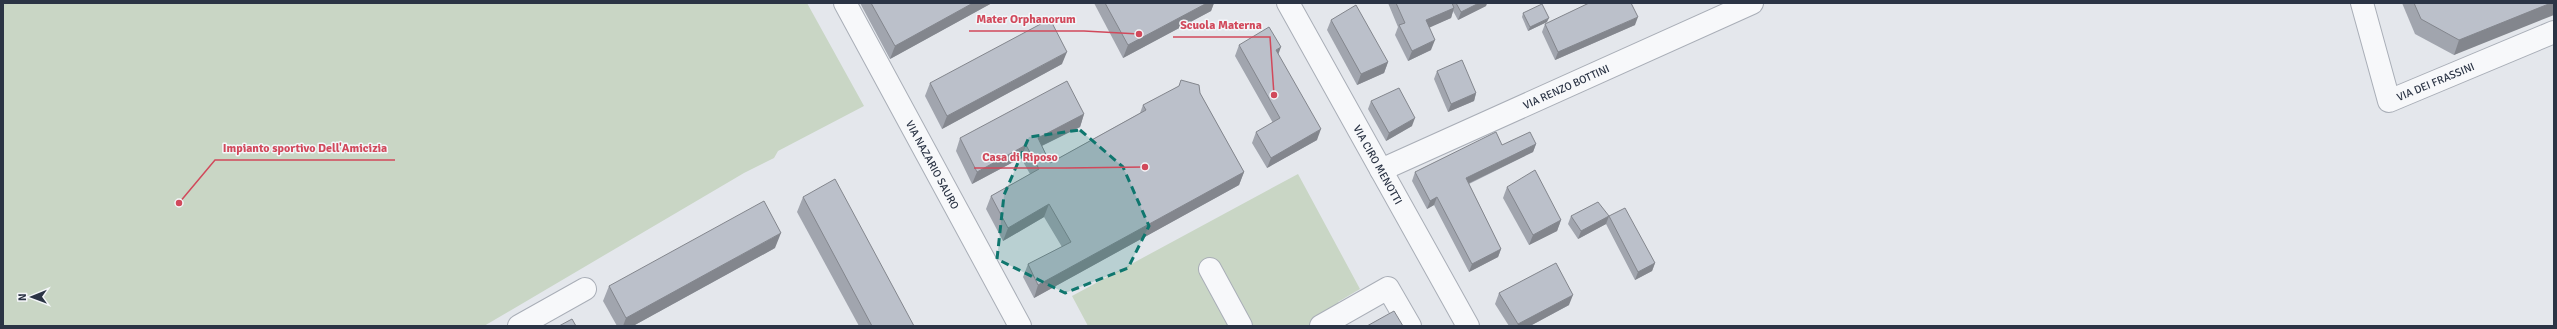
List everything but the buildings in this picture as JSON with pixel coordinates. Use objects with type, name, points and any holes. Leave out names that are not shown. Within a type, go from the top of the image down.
[{"type":"street","name":"VIA NAZARIO SAURO","points":[[845,3],[1020,326]]},
{"type":"street","name":"VIA CIRO MENOTTI","points":[[1288,3],[1468,326]]},
{"type":"street","name":"VIA RENZO BOTTINI","points":[[1381,170],[1752,3]]},
{"type":"street","name":"VIA DEI FRASSINI","points":[[2362,3],[2389,101],[2554,32]]},
{"type":"street","points":[[1210,269],[1240,326]]},
{"type":"street","points":[[1321,326],[1388,288],[1410,326]]},
{"type":"street","points":[[520,326],[585,289]]},
{"type":"highlighted area","points":[[1080,130],[1123,167],[1149,226],[1128,268],[1065,293],[997,259],[1004,195],[1029,137]]},
{"type":"green space","points":[[3,3],[807,3],[864,106],[778,151],[774,158],[744,173],[484,326],[3,326]]},
{"type":"green space","points":[[1298,174],[1360,289],[1338,302],[1349,323],[1344,326],[1088,326],[1072,296]]},
{"type":"place","name":"Mater Orphanorum","points":[[1139,34]]},
{"type":"place","name":"Scuola Materna","points":[[1274,95]]},
{"type":"place","name":"Casa di Riposo","points":[[1145,167]]},
{"type":"place","name":"Impianto sportivo Dell'Amicizia","points":[[179,203]]}]
